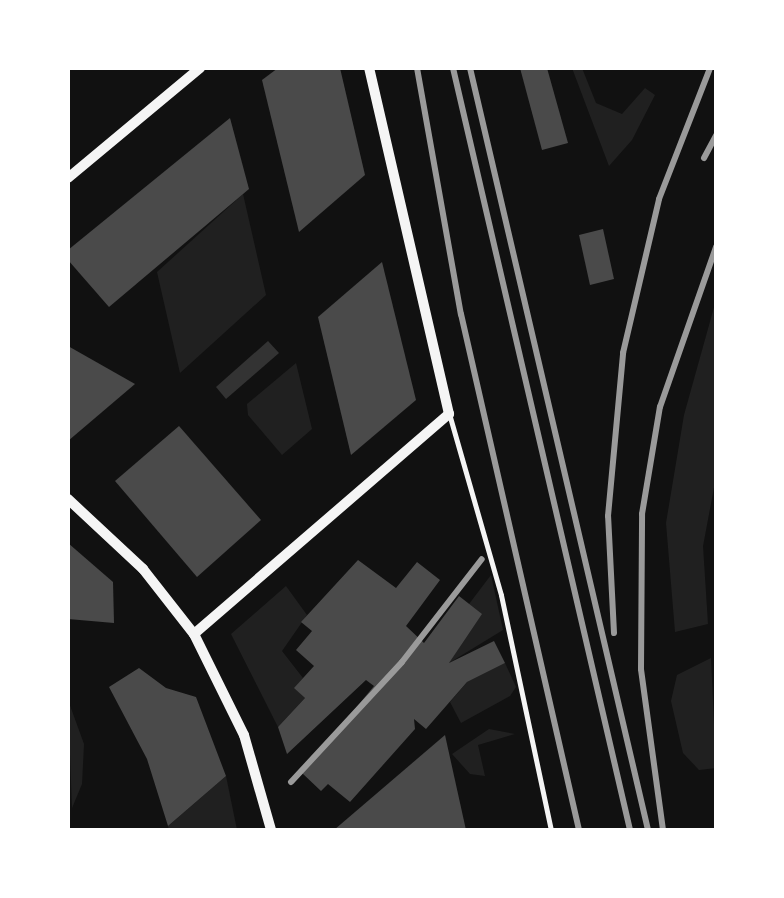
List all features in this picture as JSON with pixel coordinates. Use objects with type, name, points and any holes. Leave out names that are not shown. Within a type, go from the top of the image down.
[{"type":"street","points":[[68,178],[200,68]]},
{"type":"street","points":[[194,634],[449,414],[369,68]]},
{"type":"street","points":[[68,499],[144,568],[194,634],[244,734],[271,830]]},
{"type":"lane","points":[[449,414],[463,447],[521,688],[550,830]]},
{"type":"shaded area","points":[[572,68],[582,68],[596,103],[622,114],[645,88],[655,95],[632,140],[609,166]]},
{"type":"shaded area","points":[[243,194],[266,295],[180,373],[157,272]]},
{"type":"shaded area","points":[[716,300],[716,477],[703,546],[708,624],[675,632],[666,523],[684,415]]},
{"type":"shaded area","points":[[268,341],[279,353],[226,399],[216,387]]},
{"type":"shaded area","points":[[296,363],[312,429],[282,455],[248,415],[247,404]]},
{"type":"shaded area","points":[[491,575],[503,630],[449,663],[469,604]]},
{"type":"shaded area","points":[[286,586],[307,615],[282,651],[303,678],[295,688],[305,698],[278,727],[231,634]]},
{"type":"shaded area","points":[[711,658],[716,768],[699,770],[683,753],[671,701],[677,675]]},
{"type":"shaded area","points":[[505,663],[516,687],[510,696],[461,723],[450,702],[467,682]]},
{"type":"shaded area","points":[[68,700],[84,744],[82,784],[72,808]]},
{"type":"shaded area","points":[[489,729],[515,734],[478,745],[485,776],[470,774],[452,754]]},
{"type":"shaded area","points":[[226,776],[237,830],[169,830],[168,826]]},
{"type":"building","points":[[278,68],[340,68],[365,175],[299,232],[262,80]]},
{"type":"building","points":[[520,68],[547,68],[568,143],[542,150]]},
{"type":"building","points":[[230,118],[249,189],[109,307],[68,260],[68,250]]},
{"type":"building","points":[[603,229],[614,279],[590,285],[579,235]]},
{"type":"building","points":[[382,262],[416,400],[351,455],[318,317]]},
{"type":"building","points":[[68,346],[135,384],[68,441]]},
{"type":"building","points":[[179,426],[261,520],[197,577],[115,481]]},
{"type":"building","points":[[68,543],[113,582],[114,623],[68,619]]},
{"type":"building","points":[[358,560],[396,588],[417,562],[440,580],[406,626],[424,643],[459,596],[482,614],[449,663],[494,641],[505,663],[467,682],[426,729],[414,719],[415,729],[350,802],[328,784],[321,791],[302,773],[374,686],[366,680],[287,754],[278,727],[305,698],[294,688],[314,666],[296,650],[312,631],[301,622]]},
{"type":"building","points":[[139,668],[166,688],[196,697],[226,776],[168,826],[147,759],[109,687]]},
{"type":"building","points":[[445,735],[466,830],[334,830]]},
{"type":"railway","points":[[417,68],[461,314],[579,830]]},
{"type":"railway","points":[[453,68],[630,830]]},
{"type":"railway","points":[[470,68],[648,830]]},
{"type":"railway","points":[[614,633],[608,516],[623,353],[659,199],[710,68]]},
{"type":"railway","points":[[704,158],[716,135]]},
{"type":"railway","points":[[663,830],[641,669],[642,514],[660,407],[716,247]]},
{"type":"railway","points":[[291,782],[402,662],[482,559]]}]
